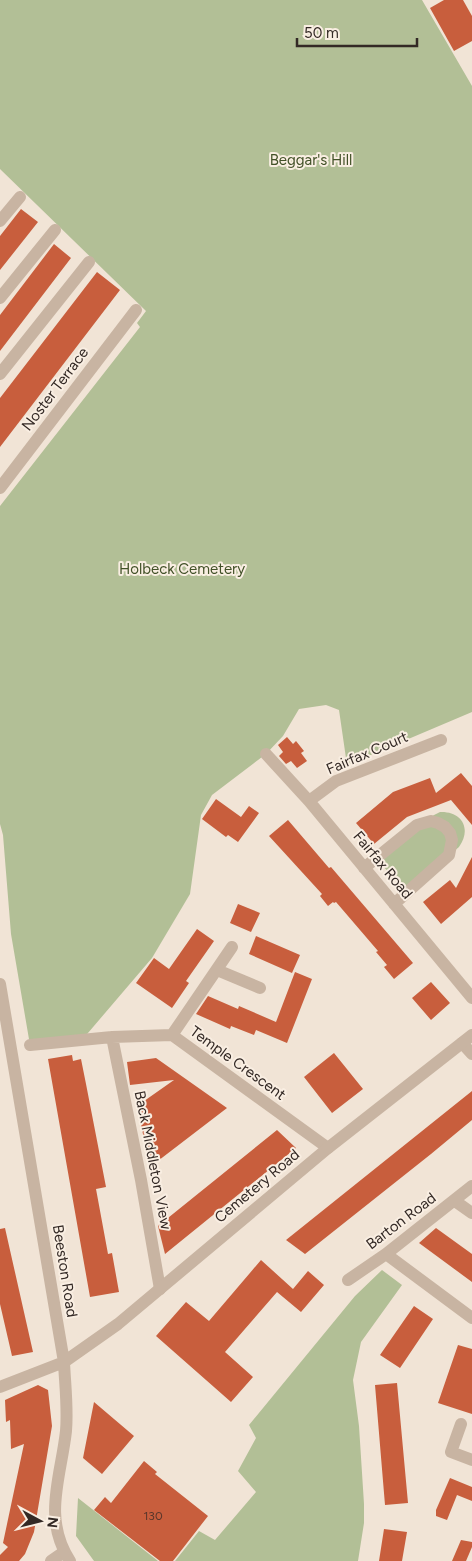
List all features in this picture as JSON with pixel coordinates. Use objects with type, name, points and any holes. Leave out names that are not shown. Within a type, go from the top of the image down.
[{"type":"street","points":[[0,221],[20,197]]},
{"type":"street","points":[[0,298],[55,230]]},
{"type":"street","points":[[0,374],[89,262]]},
{"type":"street","name":"Noster Terrace","points":[[0,488],[136,310]]},
{"type":"street","name":"Fairfax Court","points":[[309,801],[336,781],[441,740]]},
{"type":"street","name":"Fairfax Road","points":[[266,754],[309,801],[472,998]]},
{"type":"street","points":[[364,868],[417,825],[431,821],[445,827],[450,833],[452,840],[449,855],[394,904]]},
{"type":"street","points":[[172,1035],[232,946]]},
{"type":"street","points":[[217,970],[260,988]]},
{"type":"street","name":"Beeston Road","points":[[0,984],[64,1362],[67,1408],[66,1431],[54,1504],[55,1528],[67,1557]]},
{"type":"street","name":"Temple Crescent","points":[[30,1045],[112,1037],[172,1035],[328,1148]]},
{"type":"street","name":"Back Middleton View","points":[[112,1037],[142,1180],[160,1289]]},
{"type":"street","points":[[467,1039],[472,1054]]},
{"type":"street","name":"Cemetery Road","points":[[0,1387],[64,1362],[118,1324],[328,1148],[467,1039]]},
{"type":"street","name":"Barton Road","points":[[348,1280],[386,1254],[472,1186]]},
{"type":"street","points":[[455,1201],[472,1213]]},
{"type":"street","points":[[386,1254],[472,1318]]},
{"type":"street","points":[[461,1424],[451,1452],[472,1460]]},
{"type":"street","points":[[51,1561],[67,1557]]},
{"type":"green space","points":[[0,0],[422,0],[472,86],[472,712],[347,765],[339,710],[326,705],[299,709],[283,736],[266,754],[212,795],[201,815],[190,894],[152,958],[82,1040],[30,1045],[11,934],[3,835],[0,824],[0,506],[140,327],[137,323],[146,311],[0,169]]},
{"type":"green space","points":[[440,812],[448,812],[463,822],[465,834],[463,840],[459,847],[405,892],[378,860]]},
{"type":"green space","points":[[382,1270],[402,1285],[361,1342],[353,1380],[359,1426],[364,1504],[364,1523],[358,1561],[175,1561],[199,1531],[215,1540],[256,1492],[238,1471],[256,1438],[249,1425],[355,1296]]},
{"type":"green space","points":[[78,1498],[158,1561],[94,1561],[76,1536]]},
{"type":"building","points":[[444,0],[463,0],[472,16],[472,41],[454,51],[430,8]]},
{"type":"building","points":[[21,209],[38,222],[0,270],[0,236]]},
{"type":"building","points":[[54,244],[71,258],[0,351],[0,315]]},
{"type":"building","points":[[97,272],[120,290],[0,447],[0,398]]},
{"type":"building","points":[[287,737],[293,744],[296,741],[304,751],[301,753],[307,761],[297,768],[291,761],[286,764],[279,756],[283,752],[278,745]]},
{"type":"building","points":[[461,773],[472,786],[472,825],[451,800],[407,817],[374,844],[356,823],[393,792],[430,778],[436,793]]},
{"type":"building","points":[[216,799],[241,817],[249,806],[259,813],[238,842],[228,835],[226,837],[202,819]]},
{"type":"building","points":[[288,820],[413,963],[394,979],[384,967],[387,965],[376,952],[378,951],[336,902],[328,906],[320,896],[322,894],[269,836]]},
{"type":"building","points":[[472,857],[472,897],[441,924],[423,902],[450,880],[456,888]]},
{"type":"building","points":[[238,904],[260,913],[251,932],[230,923]]},
{"type":"building","points":[[197,929],[214,941],[186,981],[189,983],[172,1008],[136,983],[154,958],[169,969]]},
{"type":"building","points":[[256,936],[300,955],[292,973],[249,954]]},
{"type":"building","points":[[295,972],[312,979],[287,1043],[256,1030],[254,1035],[231,1026],[230,1029],[196,1014],[208,996],[238,1009],[239,1006],[276,1022]]},
{"type":"building","points":[[431,982],[450,1003],[431,1020],[412,998]]},
{"type":"building","points":[[334,1053],[363,1089],[332,1113],[304,1077]]},
{"type":"building","points":[[72,1055],[73,1061],[81,1059],[86,1084],[106,1187],[96,1189],[108,1254],[112,1253],[119,1292],[90,1297],[48,1059]]},
{"type":"building","points":[[156,1058],[227,1108],[150,1167],[137,1106],[174,1080],[130,1085],[127,1062]]},
{"type":"building","points":[[472,1091],[472,1120],[431,1154],[305,1254],[286,1240]]},
{"type":"building","points":[[277,1130],[296,1148],[165,1254],[158,1226]]},
{"type":"building","points":[[5,1228],[33,1352],[12,1356],[0,1304],[0,1229]]},
{"type":"building","points":[[436,1228],[472,1254],[472,1282],[419,1243]]},
{"type":"building","points":[[261,1260],[293,1289],[308,1271],[324,1285],[301,1312],[277,1292],[225,1352],[253,1377],[231,1402],[156,1336],[186,1302],[209,1321]]},
{"type":"building","points":[[414,1306],[433,1319],[400,1368],[380,1355]]},
{"type":"building","points":[[458,1345],[472,1349],[472,1414],[438,1403]]},
{"type":"building","points":[[397,1383],[408,1503],[385,1505],[375,1385]]},
{"type":"building","points":[[38,1385],[48,1390],[52,1426],[34,1532],[25,1554],[19,1561],[0,1561],[0,1555],[8,1547],[3,1543],[24,1444],[11,1449],[10,1420],[6,1422],[5,1400]]},
{"type":"building","points":[[94,1402],[134,1436],[102,1474],[83,1458]]},
{"type":"building","points":[[144,1461],[157,1472],[155,1474],[208,1516],[173,1561],[160,1561],[94,1510],[105,1497],[111,1503]]},
{"type":"building","points":[[450,1478],[472,1487],[472,1501],[457,1495],[447,1520],[436,1516],[436,1510]]},
{"type":"building","points":[[384,1529],[407,1532],[402,1561],[379,1561]]},
{"type":"building","points":[[461,1540],[472,1542],[472,1547],[466,1561],[452,1561]]},
{"type":"park label","name":"Beggar's Hill","points":[[311,160]]},
{"type":"park label","name":"Holbeck Cemetery","points":[[182,569]]}]
